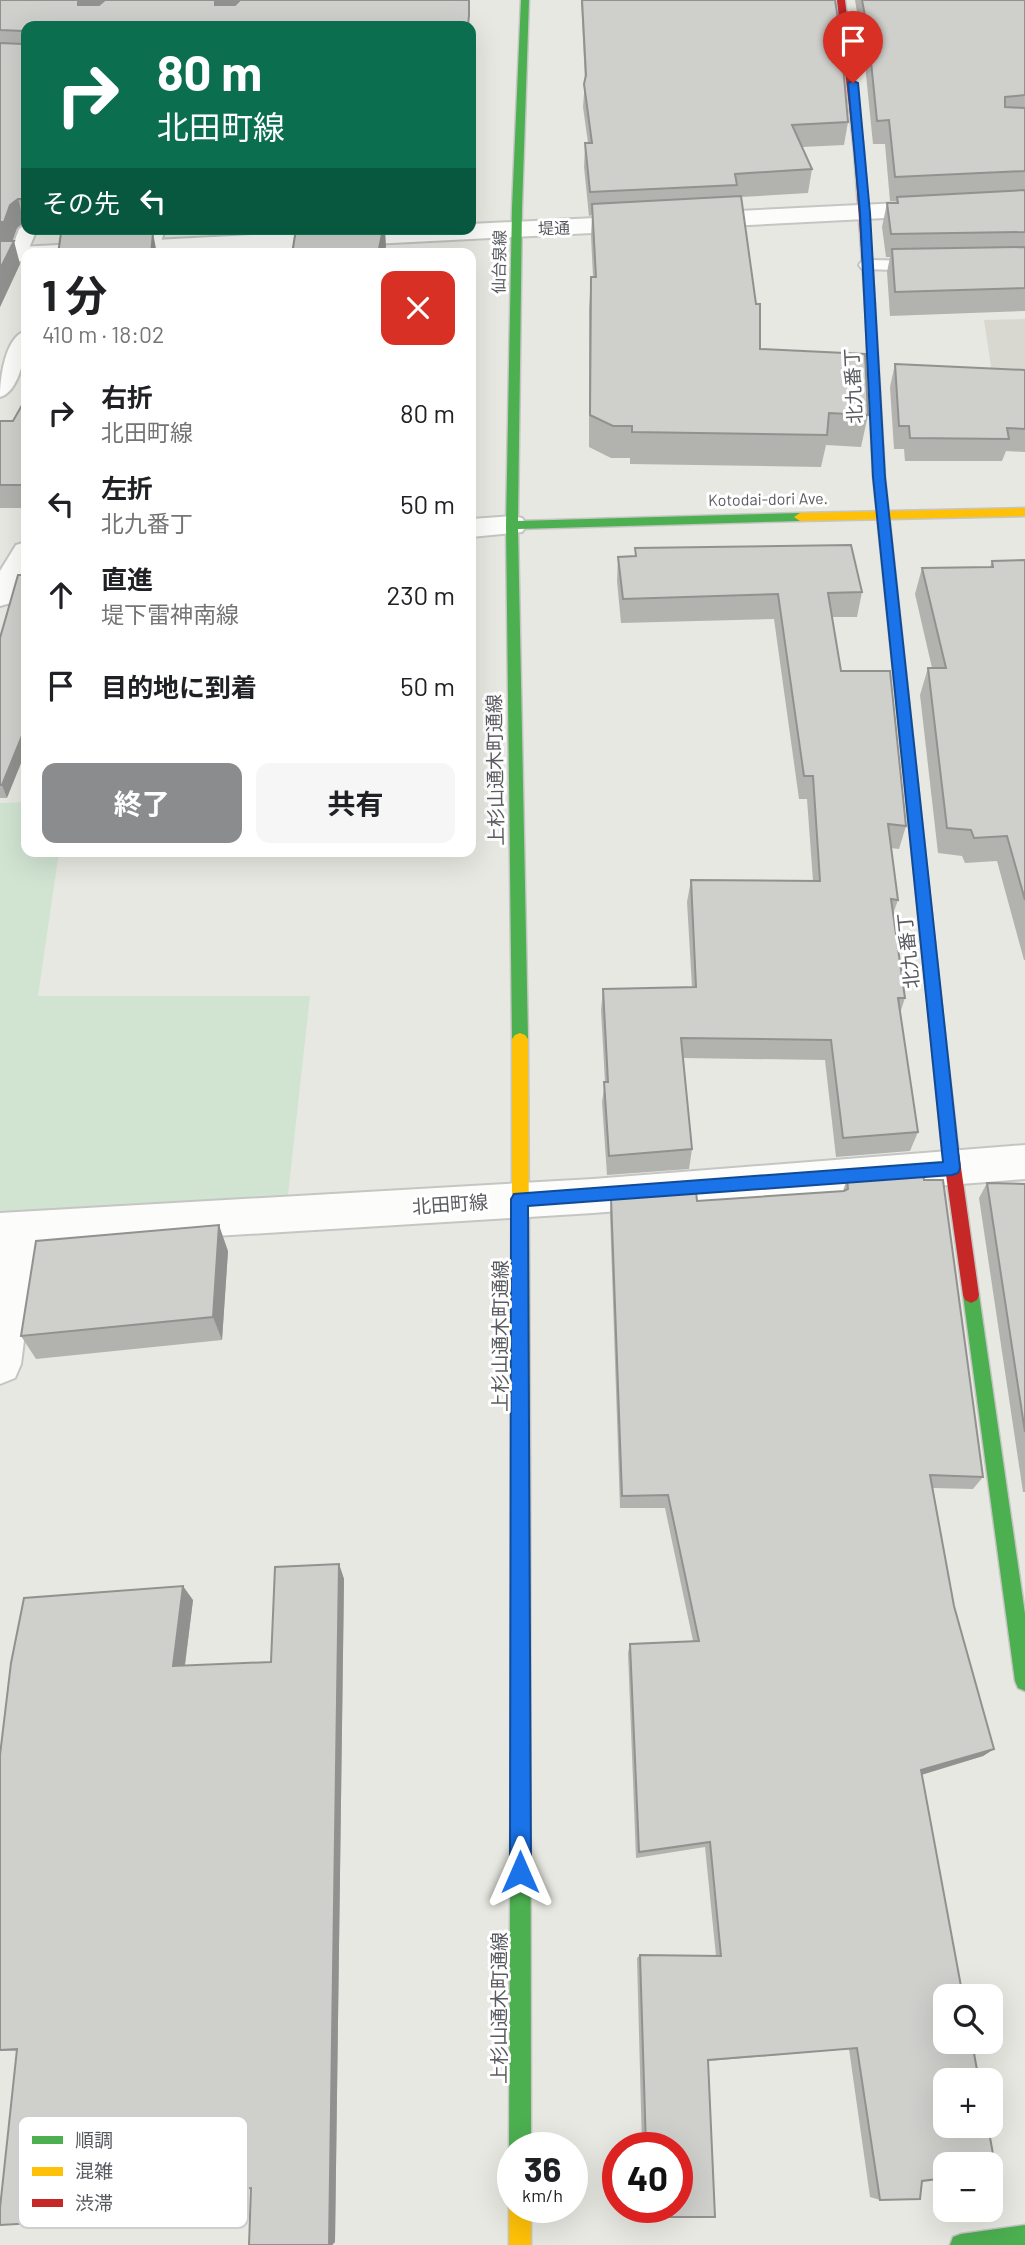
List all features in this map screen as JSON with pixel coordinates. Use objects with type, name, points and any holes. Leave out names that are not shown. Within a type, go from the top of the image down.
[{"type":"street","name":"仙台泉線","points":[[512,525],[517,229],[525,0]]},
{"type":"street","name":"北九番丁","points":[[841,0],[850,55],[865,213],[883,514],[952,1168],[1025,1681]]},
{"type":"street","name":"堤通","points":[[476,230],[1025,204]]},
{"type":"street","name":"堤通","points":[[98,248],[154,239],[299,235]]},
{"type":"street","name":"Kotodai-dori Ave.","points":[[512,525],[1025,512]]},
{"type":"street","points":[[476,528],[512,525]]},
{"type":"street","name":"上杉山通木町通線","points":[[512,525],[520,1199],[520,2132]]},
{"type":"street","points":[[0,548],[21,547]]},
{"type":"street","points":[[0,596],[21,560]]},
{"type":"street","name":"北田町線","points":[[9,1231],[593,1196],[1025,1162]]},
{"type":"street","points":[[0,1364],[9,1231]]},
{"type":"street","points":[[520,2223],[520,2245]]},
{"type":"street","points":[[961,2245],[1025,2236]]},
{"type":"lane","points":[[9,254],[23,235]]},
{"type":"lane","points":[[868,265],[948,265]]},
{"type":"lane","points":[[0,391],[21,347]]},
{"type":"shaded area","points":[[1025,319],[1025,416],[994,386],[984,320]]},
{"type":"green space","points":[[21,802],[21,857],[58,857],[38,996],[310,996],[287,1204],[0,1223],[0,803]]},
{"type":"building","points":[[0,0],[80,0],[78,5],[99,5],[105,0],[217,0],[215,5],[235,5],[240,0],[469,0],[468,21],[21,21],[21,31],[0,30]]},
{"type":"building","points":[[582,0],[835,0],[848,122],[792,125],[812,169],[735,174],[737,185],[590,192],[585,143],[592,143],[584,84],[586,75]]},
{"type":"building","points":[[862,0],[1025,0],[1025,95],[1005,97],[1005,107],[1025,108],[1025,171],[895,177],[889,120],[877,121]]},
{"type":"building","points":[[0,43],[21,44],[21,199],[10,205],[4,222],[0,222]]},
{"type":"building","points":[[1025,190],[1025,232],[891,234],[887,203],[898,203],[897,197]]},
{"type":"building","points":[[741,196],[756,304],[760,304],[760,349],[865,354],[868,415],[829,413],[827,435],[632,432],[632,426],[613,426],[590,415],[591,277],[596,277],[592,204]]},
{"type":"building","points":[[61,235],[153,235],[152,248],[59,248]]},
{"type":"building","points":[[295,235],[382,235],[379,248],[293,248]]},
{"type":"building","points":[[0,241],[14,241],[0,269]]},
{"type":"building","points":[[1025,247],[1025,288],[895,292],[892,249]]},
{"type":"building","points":[[895,364],[1025,370],[1025,429],[1007,428],[1009,439],[910,438],[909,426],[899,426]]},
{"type":"building","points":[[21,407],[21,485],[0,485],[0,421],[13,421]]},
{"type":"building","points":[[851,545],[862,592],[828,593],[841,671],[890,671],[906,826],[888,824],[898,900],[891,899],[905,998],[898,998],[918,1132],[843,1138],[831,1040],[681,1038],[692,1149],[609,1156],[604,1082],[608,1082],[603,989],[696,987],[691,880],[820,881],[813,776],[804,776],[778,594],[623,599],[618,557],[636,556],[635,548]]},
{"type":"building","points":[[1025,560],[1025,900],[1007,836],[974,838],[971,830],[947,828],[928,668],[946,668],[922,568],[993,567],[992,561]]},
{"type":"building","points":[[18,575],[21,575],[21,738],[2,785],[0,785],[0,638]]},
{"type":"building","points":[[923,1173],[924,1180],[943,1180],[983,1477],[930,1475],[954,1606],[994,1749],[921,1770],[961,1984],[933,1984],[933,2054],[974,2054],[977,2068],[933,2068],[933,2138],[990,2138],[993,2152],[933,2152],[933,2180],[922,2181],[920,2199],[880,2200],[857,2048],[708,2060],[715,2217],[693,2217],[693,2132],[646,2132],[640,1955],[721,1956],[710,1842],[639,1852],[630,1644],[699,1641],[668,1495],[622,1496],[611,1198],[696,1191],[697,1201],[844,1191],[848,1189],[847,1179]]},
{"type":"building","points":[[987,1183],[1025,1184],[1025,1432]]},
{"type":"building","points":[[219,1225],[213,1317],[21,1336],[36,1241]]},
{"type":"building","points":[[339,1564],[329,2245],[249,2245],[251,2188],[248,2188],[248,2116],[18,2116],[18,2224],[0,2225],[17,2049],[0,2050],[0,1755],[11,1663],[24,1598],[183,1586],[173,1666],[271,1662],[275,1567]]},
{"type":"traffic: fast","points":[[525,0],[517,208],[512,525],[800,517]]},
{"type":"traffic: fast","points":[[870,303],[879,477],[933,990]]},
{"type":"traffic: fast","points":[[512,525],[520,1039]]},
{"type":"traffic: fast","points":[[971,1295],[1025,1681]]},
{"type":"traffic: fast","points":[[520,2132],[521,1458]]},
{"type":"traffic: fast","points":[[961,2245],[1025,2236]]},
{"type":"traffic: slow","points":[[800,517],[1025,512]]},
{"type":"traffic: slow","points":[[520,1039],[521,1458]]},
{"type":"traffic: slow","points":[[520,2223],[520,2245]]},
{"type":"traffic: jam","points":[[841,0],[859,151],[870,303]]},
{"type":"traffic: jam","points":[[933,990],[949,1139],[971,1295]]},
{"type":"route","points":[[520,1872],[520,1199],[593,1196],[952,1168],[879,477],[865,213],[853,83]]}]
